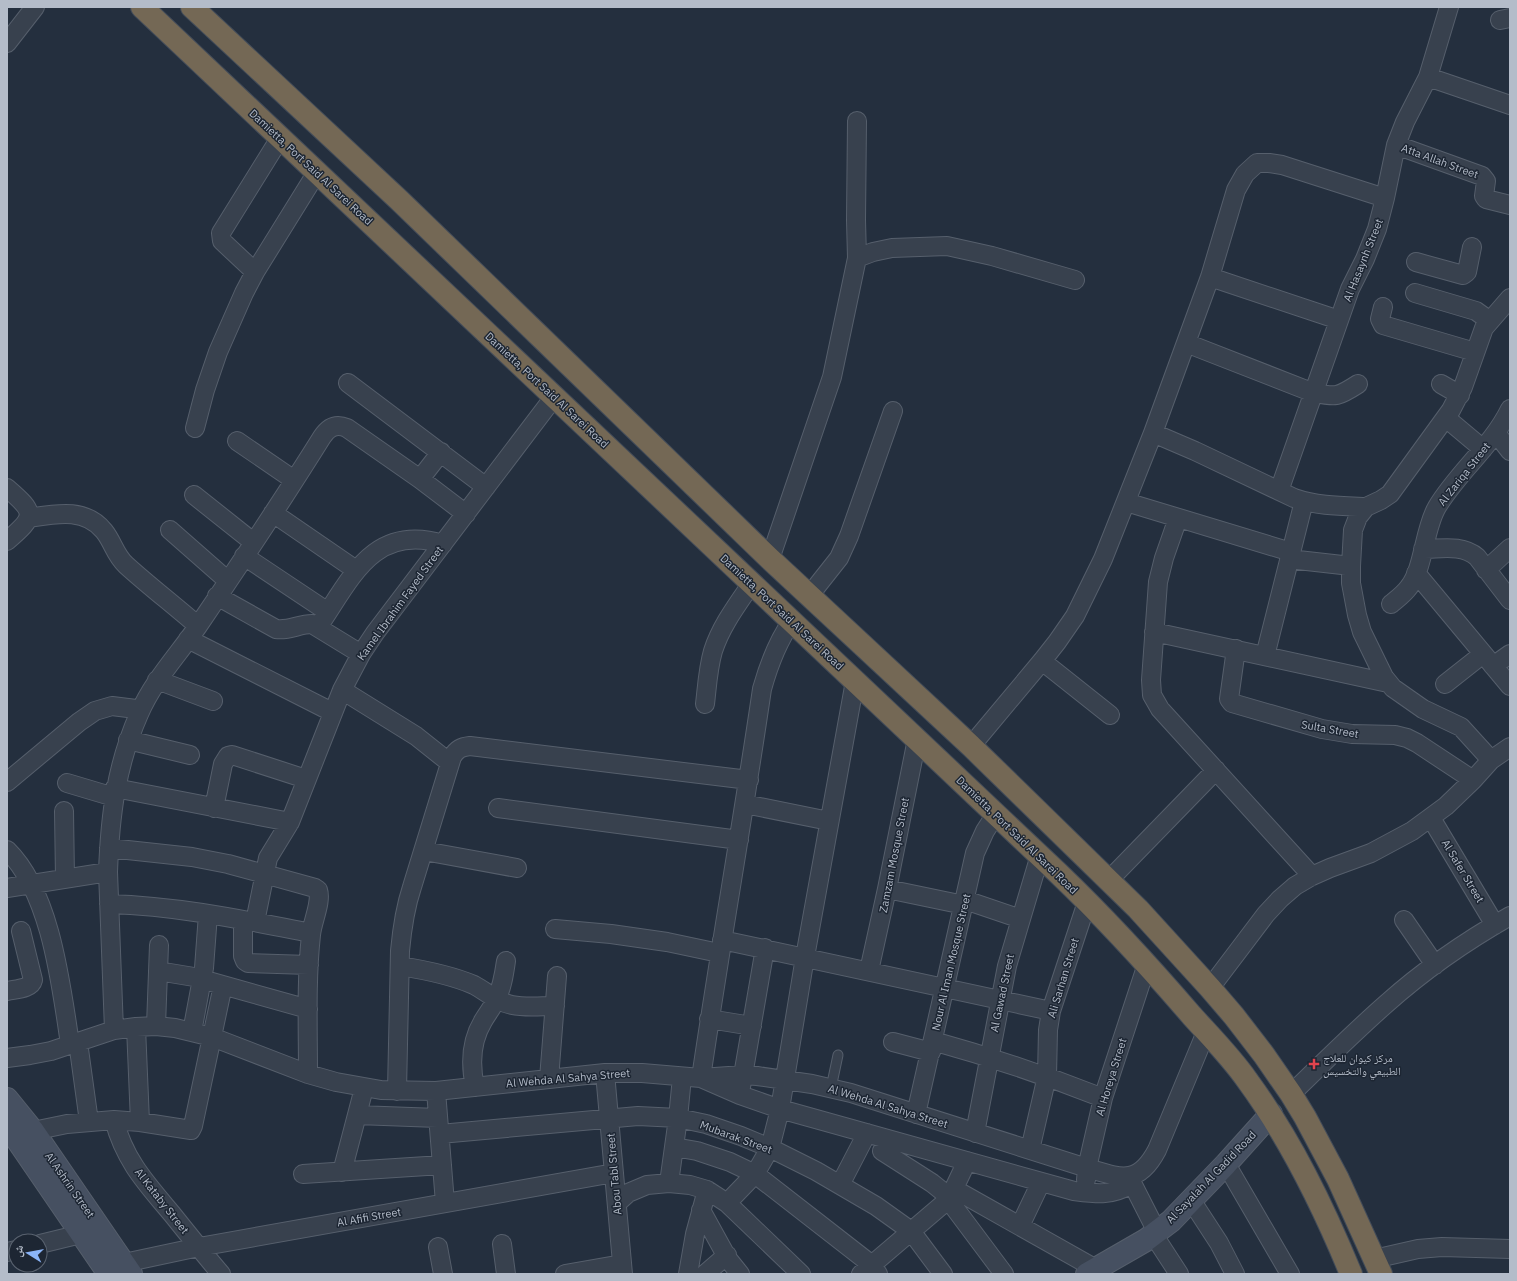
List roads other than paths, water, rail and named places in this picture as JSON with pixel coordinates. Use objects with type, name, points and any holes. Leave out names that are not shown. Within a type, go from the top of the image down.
[{"type":"highway","name":"Damietta, Port Said Al Sarei Road","points":[[142,7],[1040,855],[1116,931],[1147,964],[1246,1079],[1271,1114],[1315,1191],[1351,1274]]},
{"type":"highway","points":[[192,7],[399,200],[770,559],[971,746],[1138,909],[1210,988],[1264,1055],[1291,1094],[1338,1179],[1377,1266]]},
{"type":"highway","points":[[1080,895],[1102,873]]},
{"type":"highway","points":[[1116,931],[1138,909]]},
{"type":"main road","name":"Al Ashrin Street","points":[[7,1099],[15,1131],[81,1234],[121,1270]]},
{"type":"main road","name":"Al Sayalah Al Gadid Road","points":[[1092,1271],[1131,1249],[1171,1221],[1226,1164],[1271,1114]]},
{"type":"main road","name":"Al Ashrin Street","points":[[15,1131],[121,1270]]},
{"type":"street","points":[[7,43],[35,7]]},
{"type":"street","name":"Al Hasaynh Street","points":[[1280,491],[1354,279],[1377,229],[1386,198],[1396,145],[1405,122],[1428,77],[1449,7]]},
{"type":"street","points":[[1428,77],[1510,104]]},
{"type":"street","points":[[770,559],[832,377],[857,258],[857,121]]},
{"type":"street","points":[[255,272],[222,241],[221,233],[280,138]]},
{"type":"street","name":"Atta Allah Street","points":[[1396,145],[1482,176],[1486,180],[1484,196],[1486,199],[1510,205]]},
{"type":"street","points":[[971,746],[1058,642],[1075,616],[1090,588],[1154,433],[1210,277],[1236,190],[1245,174],[1257,163],[1282,165],[1386,198]]},
{"type":"street","points":[[195,428],[205,390],[218,352],[244,293],[255,272],[317,172]]},
{"type":"street","points":[[857,258],[873,252],[892,248],[947,246],[992,256],[1075,280]]},
{"type":"street","points":[[1416,262],[1460,274],[1466,274],[1472,247]]},
{"type":"street","points":[[1452,303],[1460,274]]},
{"type":"street","points":[[1210,277],[1339,320]]},
{"type":"street","points":[[1414,292],[1476,311],[1488,322]]},
{"type":"street","points":[[1154,433],[1304,501],[1325,505],[1366,507],[1382,500],[1390,494],[1446,418],[1460,395],[1481,334],[1488,322],[1510,298]]},
{"type":"street","points":[[1383,307],[1380,319],[1383,325],[1475,352]]},
{"type":"street","points":[[1186,343],[1314,393],[1339,396],[1358,384]]},
{"type":"street","points":[[348,383],[486,487]]},
{"type":"street","points":[[1441,384],[1460,395]]},
{"type":"street","name":"Kamel Ibrahim Fayed Street","points":[[309,965],[248,963],[245,961],[243,956],[249,921],[272,851],[290,822],[332,712],[361,654],[554,396]]},
{"type":"street","name":"Al Zariqa Street","points":[[1391,604],[1410,587],[1439,504],[1496,433],[1510,409]]},
{"type":"street","points":[[809,596],[839,558],[849,536],[893,411]]},
{"type":"street","points":[[1446,418],[1483,449]]},
{"type":"street","points":[[114,1030],[108,872],[109,848],[115,793],[128,740],[139,712],[157,680],[193,633],[325,432],[336,425],[352,431],[420,479],[466,514]]},
{"type":"street","points":[[1496,433],[1510,451]]},
{"type":"street","points":[[237,441],[294,480]]},
{"type":"street","points":[[420,479],[441,452]]},
{"type":"street","points":[[7,488],[26,504],[28,511],[28,518],[23,527],[7,541]]},
{"type":"street","points":[[194,495],[249,549],[328,612]]},
{"type":"street","points":[[1265,656],[1304,501]]},
{"type":"street","points":[[1126,502],[1290,556],[1351,566]]},
{"type":"street","points":[[1366,507],[1358,517],[1355,524],[1351,566],[1353,599],[1362,632],[1368,647],[1388,682],[1398,692],[1423,710],[1460,727],[1491,760]]},
{"type":"street","points":[[28,518],[67,513],[78,514],[88,518],[105,532],[114,549],[125,564],[193,633],[332,712]]},
{"type":"street","points":[[273,513],[356,570]]},
{"type":"street","points":[[1178,518],[1158,582],[1151,688],[1155,703],[1312,876]]},
{"type":"street","points":[[170,530],[228,581]]},
{"type":"street","points":[[318,627],[356,570],[376,550],[395,542],[416,538],[443,544]]},
{"type":"street","points":[[1423,549],[1457,548],[1468,550],[1477,557],[1510,599]]},
{"type":"street","points":[[1486,570],[1510,548]]},
{"type":"street","points":[[1416,573],[1510,686]]},
{"type":"street","points":[[705,704],[713,653],[719,636],[727,620],[752,583]]},
{"type":"street","points":[[217,596],[276,629],[291,629],[304,624],[312,624],[361,654]]},
{"type":"street","points":[[792,621],[775,649],[768,666],[762,688],[749,780],[720,946],[701,1078],[740,1095],[780,1109],[1074,1191],[1110,1193],[1123,1189],[1150,1162],[1158,1150],[1206,1032]]},
{"type":"street","points":[[1154,632],[1388,682]]},
{"type":"street","name":"Sulta Street","points":[[1236,649],[1230,699],[1232,703],[1322,729],[1352,734],[1395,735],[1406,738],[1418,743],[1473,780]]},
{"type":"street","points":[[1445,684],[1488,660],[1510,654]]},
{"type":"street","points":[[1042,661],[1110,715]]},
{"type":"street","points":[[157,680],[213,701]]},
{"type":"street","points":[[727,1203],[755,1174],[770,1148],[780,1109],[829,820],[855,681]]},
{"type":"street","points":[[342,690],[416,736],[450,763]]},
{"type":"street","points":[[7,782],[79,722],[95,712],[112,706],[136,709],[139,712]]},
{"type":"street","name":"Zamzam Mosque Street","points":[[869,971],[917,739]]},
{"type":"street","points":[[128,740],[190,755]]},
{"type":"street","points":[[398,1091],[402,929],[406,908],[450,763],[456,750],[463,746],[470,746],[749,780]]},
{"type":"street","points":[[1210,988],[1266,914],[1290,891],[1312,876],[1385,846],[1412,831],[1451,802],[1491,760],[1510,747]]},
{"type":"street","points":[[214,808],[223,764],[228,756],[232,755],[306,779]]},
{"type":"street","points":[[1102,873],[1216,770]]},
{"type":"street","points":[[67,783],[115,793],[214,808],[290,822]]},
{"type":"street","points":[[745,804],[829,820]]},
{"type":"street","points":[[498,808],[739,840]]},
{"type":"street","points":[[64,811],[65,879]]},
{"type":"street","name":"Nour Al Iman Mosque Street","points":[[916,1114],[975,853],[985,831],[996,814]]},
{"type":"street","name":"Al Safer Street","points":[[1431,818],[1502,920]]},
{"type":"street","points":[[109,848],[192,857],[228,864],[318,890],[319,898],[311,933],[309,965],[308,1074]]},
{"type":"street","points":[[7,850],[15,858],[32,884],[47,927],[74,1043],[89,1122]]},
{"type":"street","points":[[424,851],[517,868]]},
{"type":"street","name":"Al Gawad Street","points":[[975,1132],[1007,966],[1040,855]]},
{"type":"street","points":[[7,888],[108,872]]},
{"type":"street","points":[[887,889],[964,903],[1021,919]]},
{"type":"street","name":"Ali Sarhan Street","points":[[1030,1150],[1046,1076],[1049,1019],[1080,895]]},
{"type":"street","points":[[109,904],[142,905],[208,914],[311,933]]},
{"type":"street","points":[[192,1032],[203,979],[208,914]]},
{"type":"street","points":[[1404,920],[1435,965]]},
{"type":"street","points":[[1291,1094],[1385,1004],[1435,965],[1502,920]]},
{"type":"street","points":[[7,991],[30,986],[33,983],[14,932],[47,927]]},
{"type":"street","points":[[555,929],[611,934],[667,942],[765,948],[1051,1011]]},
{"type":"street","points":[[156,1026],[159,945]]},
{"type":"street","points":[[740,1095],[765,948]]},
{"type":"street","points":[[475,1087],[472,1074],[473,1047],[482,1022],[496,999],[501,987],[506,961]]},
{"type":"street","name":"Al Horeya Street","points":[[1085,1192],[1087,1168],[1103,1098],[1147,964]]},
{"type":"street","points":[[400,966],[424,970],[450,977],[473,985],[496,999],[514,1005],[555,1006]]},
{"type":"street","points":[[158,971],[203,979],[308,1009]]},
{"type":"street","points":[[549,1078],[557,976]]},
{"type":"street","points":[[15,1131],[67,1124],[114,1120],[140,1122],[191,1130],[199,1100],[223,985]]},
{"type":"street","points":[[709,1019],[752,1026]]},
{"type":"street","name":"Al Wehda Al Sahya Street","points":[[7,1058],[37,1054],[114,1030],[156,1026],[175,1028],[212,1037],[308,1074],[336,1082],[364,1088],[398,1091],[436,1091],[605,1073],[642,1073],[701,1078],[743,1075],[786,1080],[831,1088],[882,1102],[1112,1176],[1131,1180]]},
{"type":"street","points":[[136,1027],[140,1122]]},
{"type":"street","points":[[893,1042],[932,1046],[989,1056],[1103,1098]]},
{"type":"street","name":"Abou Tabl Street","points":[[605,1073],[622,1269]]},
{"type":"street","points":[[670,1183],[682,1077]]},
{"type":"street","points":[[342,1172],[364,1088]]},
{"type":"street","points":[[436,1091],[445,1203]]},
{"type":"street","name":"Mubarak Street","points":[[357,1116],[439,1126],[638,1116],[678,1118],[706,1124],[770,1148],[816,1171],[876,1206],[911,1231],[943,1274]]},
{"type":"street","name":"Al Kataby Street","points":[[114,1120],[118,1134],[128,1156],[144,1182],[221,1274]]},
{"type":"street","points":[[840,1185],[867,1133]]},
{"type":"street","points":[[674,1147],[697,1151],[730,1162],[755,1174],[870,1271],[952,1194],[967,1161]]},
{"type":"street","points":[[882,1151],[942,1191],[952,1194],[1020,1226],[1092,1271]]},
{"type":"street","points":[[1226,1164],[1290,1274]]},
{"type":"street","points":[[303,1174],[442,1165]]},
{"type":"street","name":"Al Afifi Street","points":[[121,1270],[199,1247],[614,1173]]},
{"type":"street","points":[[1131,1180],[1155,1233],[1178,1274]]},
{"type":"street","points":[[1020,1226],[1041,1182]]},
{"type":"street","points":[[617,1203],[628,1193],[647,1185],[670,1183],[690,1185],[707,1190],[727,1203],[800,1274]]},
{"type":"street","points":[[688,1274],[695,1234],[707,1190]]},
{"type":"street","points":[[952,1194],[1004,1274]]},
{"type":"street","points":[[1191,1200],[1219,1243],[1235,1274]]},
{"type":"street","points":[[701,1210],[727,1255],[740,1274]]},
{"type":"street","points":[[48,1242],[81,1234]]},
{"type":"street","points":[[502,1244],[506,1274]]},
{"type":"street","points":[[438,1247],[443,1274]]},
{"type":"street","points":[[1377,1266],[1418,1249],[1442,1247],[1510,1249]]},
{"type":"street","points":[[705,1274],[727,1255]]},
{"type":"street","points":[[572,1273],[622,1269]]},
{"type":"lane","points":[[831,1088],[838,1055]]},
{"type":"place","name":"مركز كيوان للعلاج الطبيعي والتخسيس","points":[[1314,1064]]}]
